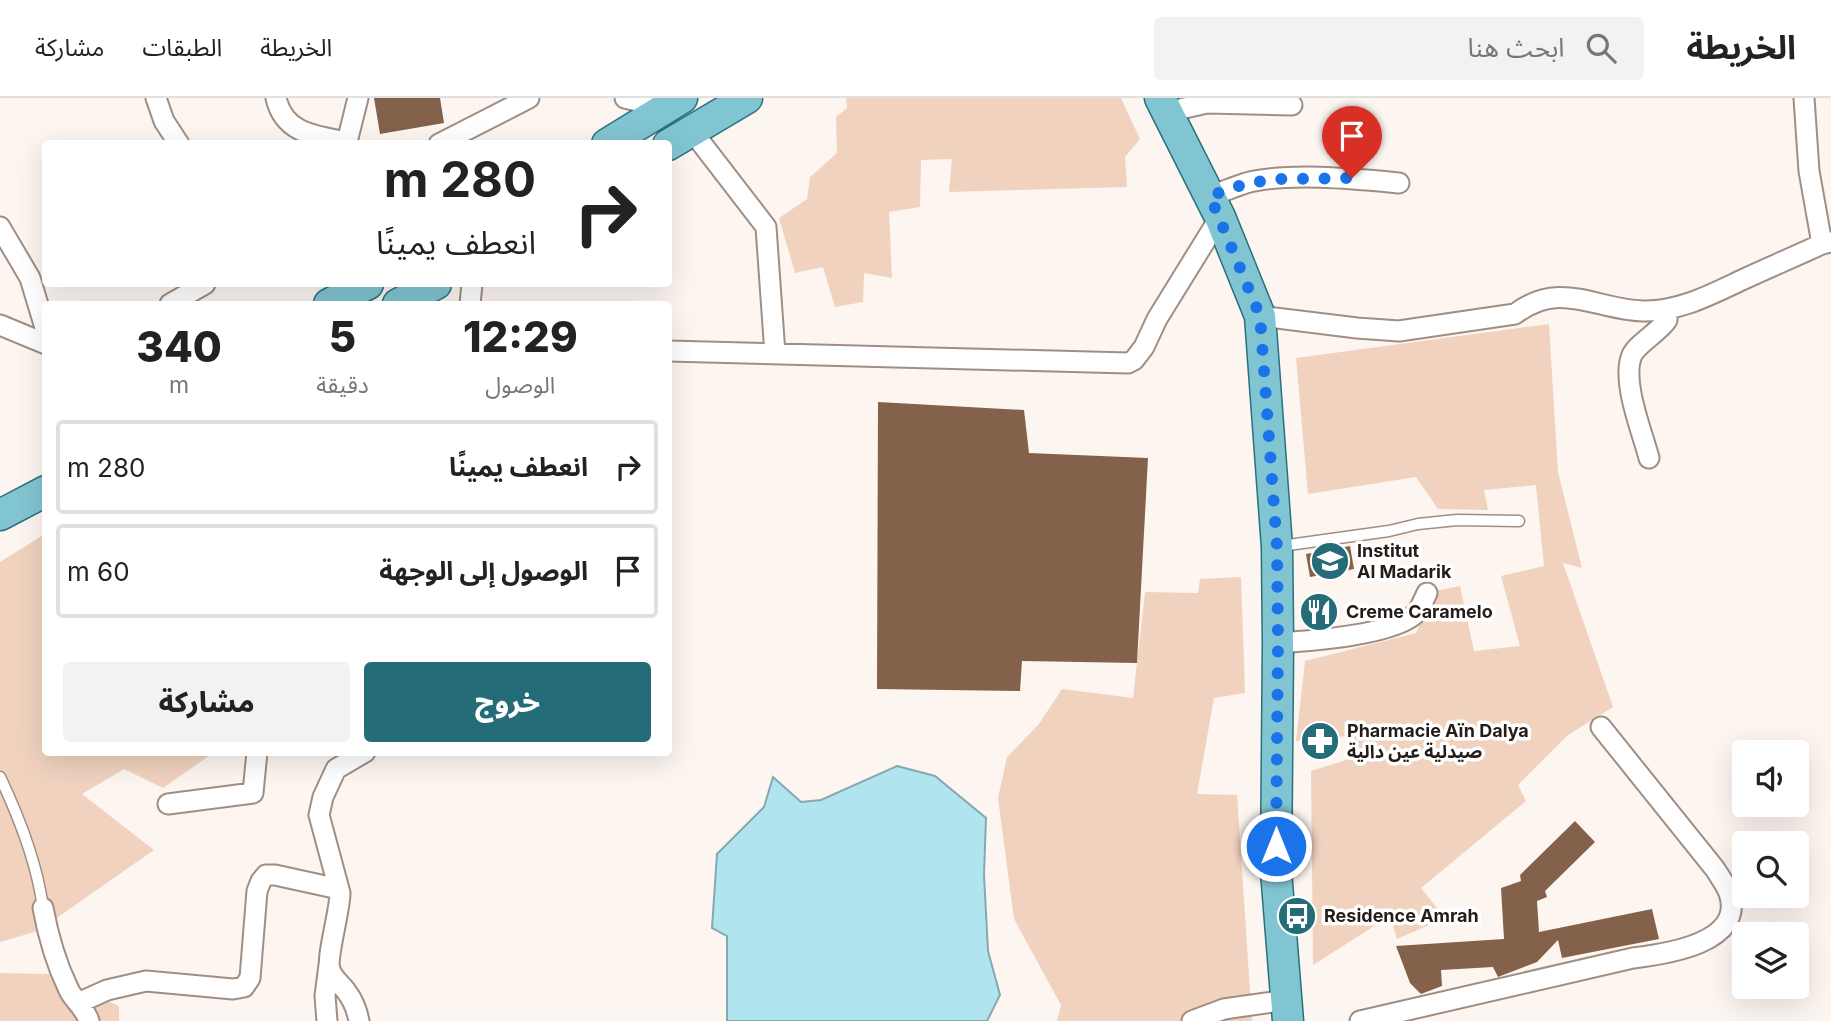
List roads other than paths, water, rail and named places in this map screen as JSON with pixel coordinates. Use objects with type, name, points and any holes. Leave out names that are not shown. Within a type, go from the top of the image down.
[{"type":"main road","points":[[680,138],[747,98]]},
{"type":"main road","points":[[614,140],[674,103]]},
{"type":"main road","points":[[1164,105],[1215,207],[1260,316],[1277,547],[1276,871],[1287,1011]]},
{"type":"main road","points":[[335,301],[362,287]]},
{"type":"main road","points":[[404,301],[430,287]]},
{"type":"main road","points":[[0,515],[42,493]]},
{"type":"main road","points":[[0,535],[42,513]]},
{"type":"street","points":[[156,98],[164,121],[176,140]]},
{"type":"street","points":[[276,98],[281,114],[296,128],[333,140]]},
{"type":"street","points":[[348,140],[358,98]]},
{"type":"street","points":[[447,140],[529,98]]},
{"type":"street","points":[[625,98],[674,103]]},
{"type":"street","points":[[1260,316],[1399,331],[1515,314],[1528,306],[1566,296],[1610,307],[1667,311],[1712,295],[1827,243],[1809,171],[1804,98]]},
{"type":"street","points":[[1164,105],[1292,105]]},
{"type":"street","points":[[680,138],[766,227],[775,354]]},
{"type":"street","points":[[672,351],[1128,363],[1134,360],[1144,347],[1215,207],[1248,183],[1282,179],[1352,178],[1399,183]]},
{"type":"street","points":[[0,227],[30,278],[42,318]]},
{"type":"street","points":[[175,301],[200,287]]},
{"type":"street","points":[[1649,458],[1628,372],[1633,353],[1660,331],[1667,320],[1667,311]]},
{"type":"street","points":[[0,325],[42,342]]},
{"type":"street","points":[[1278,643],[1322,641],[1400,624],[1416,613],[1427,593]]},
{"type":"street","points":[[1360,1021],[1633,958],[1668,953],[1716,935],[1727,922],[1731,900],[1715,869],[1601,727]]},
{"type":"street","points":[[168,804],[253,793],[257,756]]},
{"type":"street","points":[[327,1021],[325,996],[340,905],[339,889],[319,815],[323,797],[336,769],[359,756]]},
{"type":"street","points":[[78,1003],[107,990],[146,981],[233,989],[244,986],[250,978],[257,891],[266,875],[275,874],[339,889]]},
{"type":"street","points":[[43,908],[47,931],[68,990],[89,1021]]},
{"type":"street","points":[[329,965],[355,1005],[359,1021]]},
{"type":"street","points":[[1192,1021],[1224,1009],[1287,1011]]},
{"type":"lane","points":[[1277,547],[1444,521],[1519,521]]},
{"type":"lane","points":[[0,777],[12,802],[39,878],[43,908]]},
{"type":"water","points":[[897,766],[935,776],[986,818],[984,875],[988,951],[1000,995],[987,1021],[727,1021],[727,936],[712,928],[717,854],[764,807],[773,777],[801,802],[821,800]]},
{"type":"place","name":"Institut Al Madarik","points":[[1330,561]]},
{"type":"place","name":"Creme Caramelo","points":[[1319,612]]},
{"type":"place","name":"Pharmacie Aïn Dalya صيدلية عين دالية","points":[[1320,741]]},
{"type":"place","name":"Residence Amrah","points":[[1297,916]]}]
